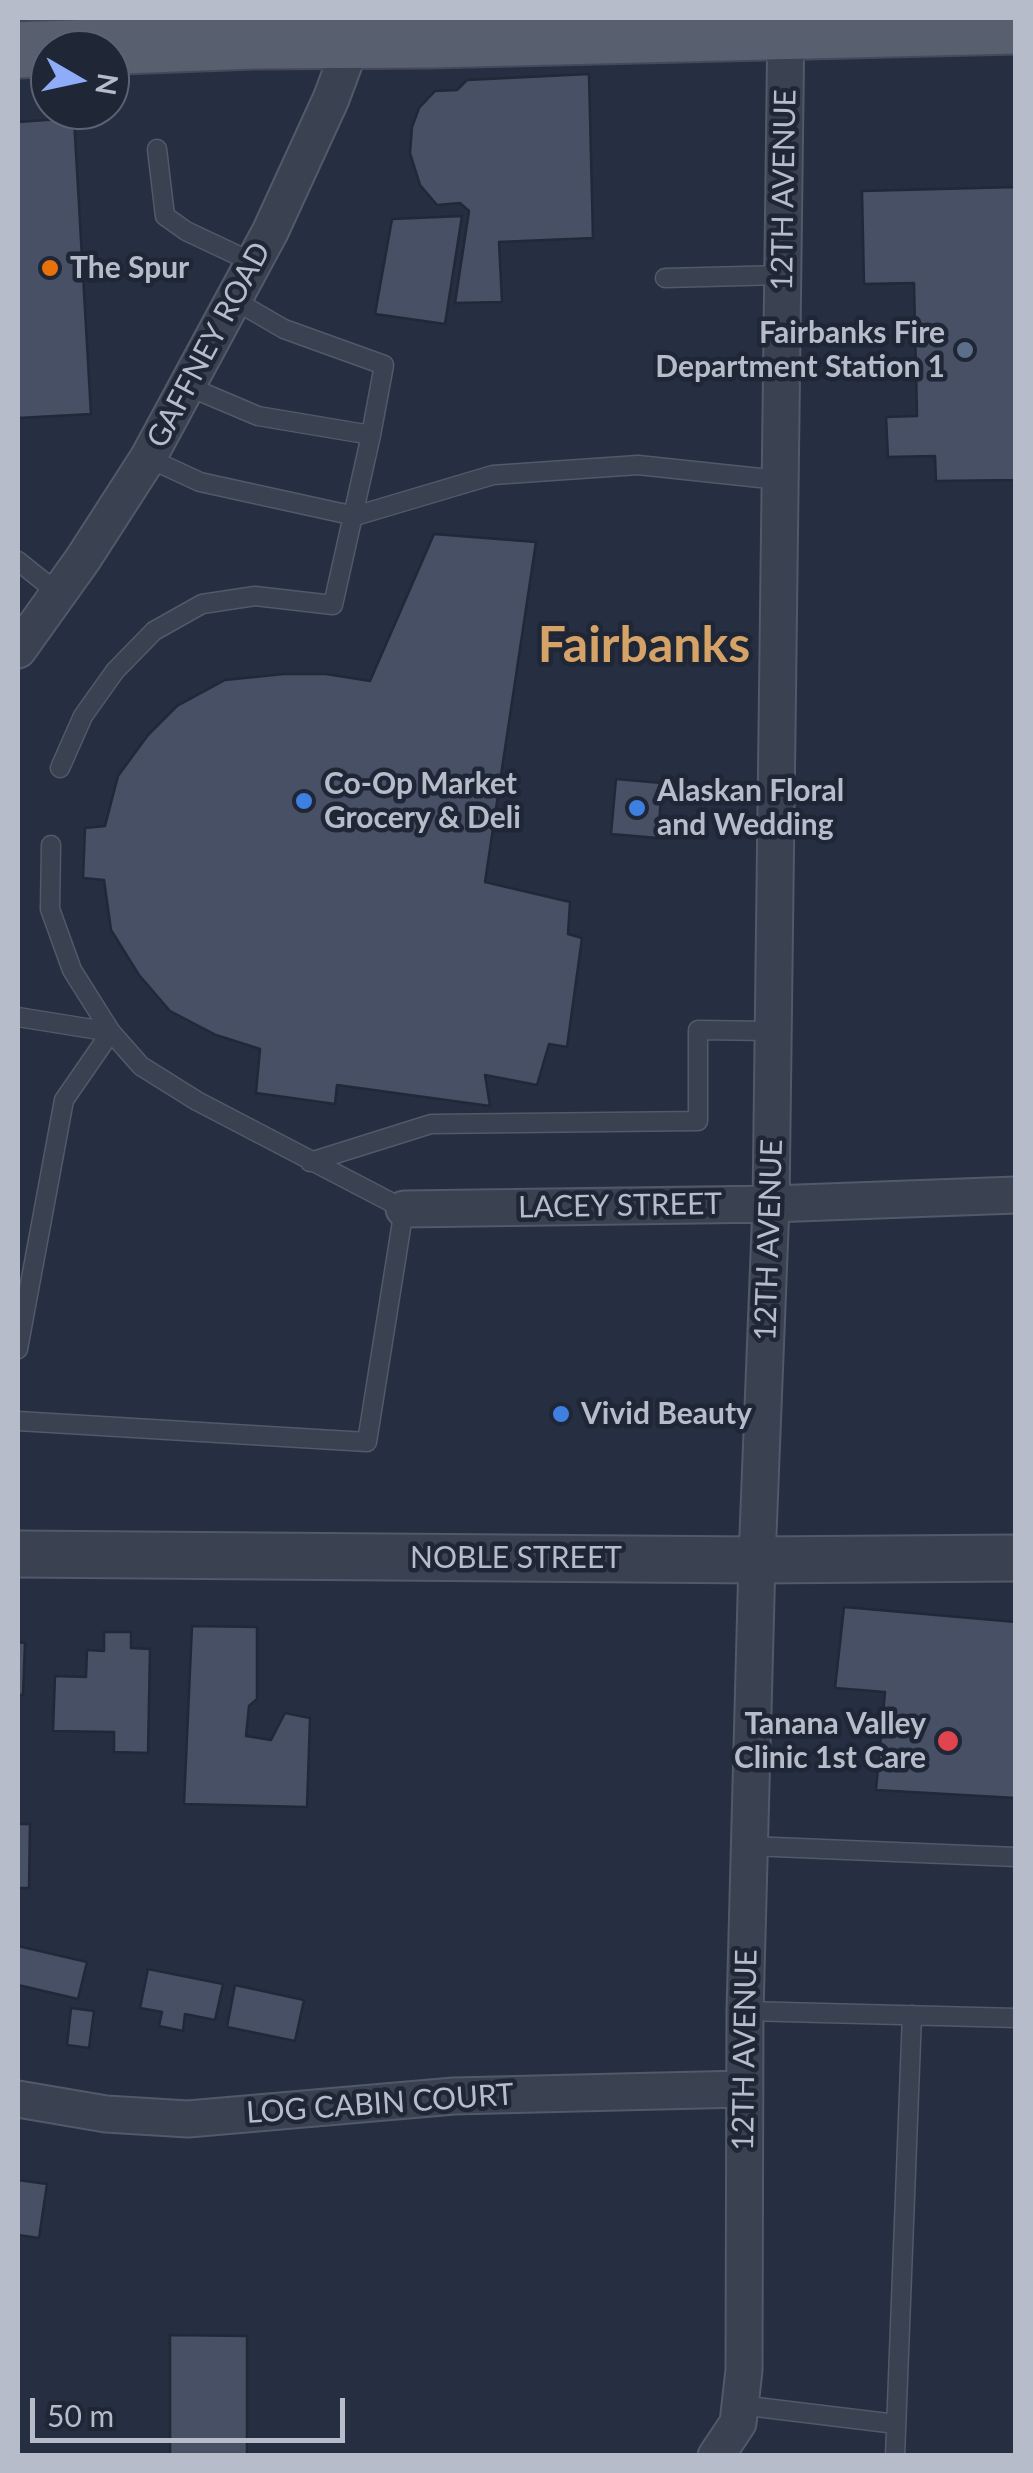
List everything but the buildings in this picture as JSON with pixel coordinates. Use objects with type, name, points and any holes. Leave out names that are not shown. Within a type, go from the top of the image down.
[{"type":"main road","points":[[18,50],[158,38],[354,29],[786,24],[1016,26]]},
{"type":"street","name":"12TH AVENUE","points":[[716,2456],[738,2423],[744,2370],[743,2089],[757,1560],[772,1204],[786,24]]},
{"type":"street","name":"GAFFNEY ROAD","points":[[18,650],[148,458],[234,300],[331,99],[354,29]]},
{"type":"street","name":"LACEY STREET","points":[[404,1209],[772,1204],[1016,1195]]},
{"type":"street","name":"NOBLE STREET","points":[[18,1554],[757,1560],[1016,1558]]},
{"type":"street","name":"LOG CABIN COURT","points":[[18,2099],[106,2114],[188,2118],[454,2096],[743,2089]]},
{"type":"lane","points":[[158,150],[164,216],[186,231],[254,263]]},
{"type":"lane","points":[[665,278],[782,275]]},
{"type":"lane","points":[[60,768],[82,716],[115,671],[154,631],[202,604],[255,596],[333,606],[384,365],[284,329],[234,300]]},
{"type":"lane","points":[[187,386],[258,416],[371,435]]},
{"type":"lane","points":[[148,458],[200,482],[354,516],[493,475],[638,465],[779,480]]},
{"type":"lane","points":[[18,561],[58,592]]},
{"type":"lane","points":[[18,1421],[367,1442],[404,1209],[197,1101],[141,1066],[111,1032],[72,970],[50,909],[51,845]]},
{"type":"lane","points":[[18,1017],[111,1032]]},
{"type":"lane","points":[[310,1162],[430,1124],[698,1121],[698,1030],[772,1031]]},
{"type":"lane","points":[[18,1349],[64,1100],[111,1032]]},
{"type":"lane","points":[[750,1846],[1016,1856]]},
{"type":"lane","points":[[745,2011],[1016,2018]]},
{"type":"lane","points":[[895,2456],[912,2016]]},
{"type":"lane","points":[[740,2405],[896,2424]]},
{"type":"place","name":"The Spur","points":[[50,268]]},
{"type":"place","name":"Fairbanks Fire Department Station 1","points":[[965,350]]},
{"type":"place","name":"Co-Op Market Grocery & Deli","points":[[304,801]]},
{"type":"place","name":"Alaskan Floral and Wedding","points":[[637,808]]},
{"type":"place","name":"Vivid Beauty","points":[[561,1414]]},
{"type":"place","name":"Tanana Valley Clinic 1st Care","points":[[948,1741]]},
{"type":"district","name":"Fairbanks","points":[[644,646]]}]
